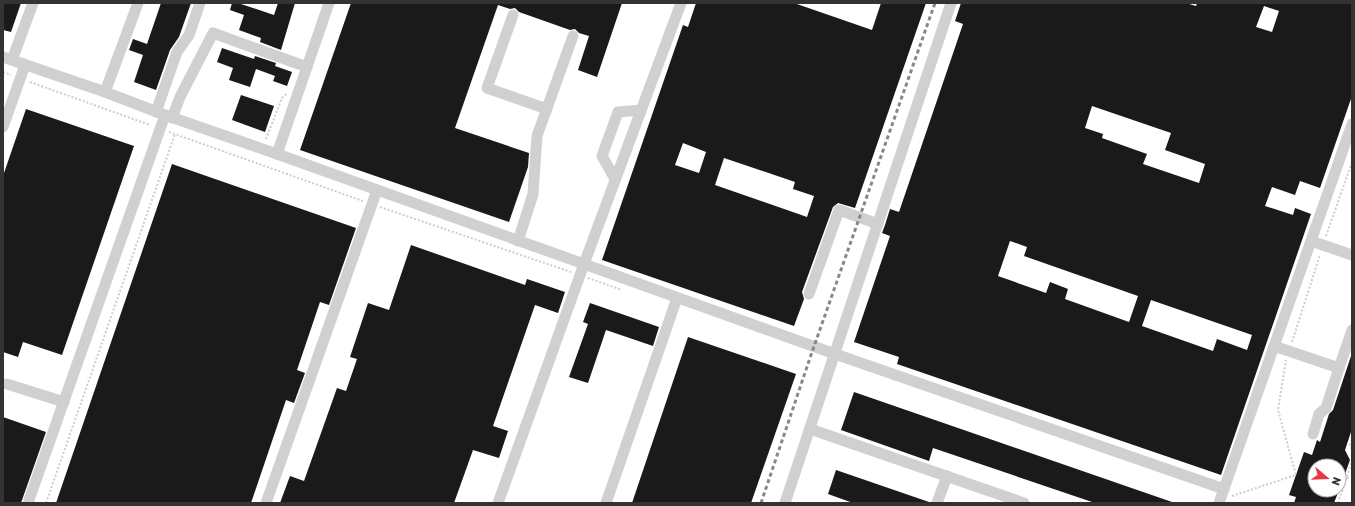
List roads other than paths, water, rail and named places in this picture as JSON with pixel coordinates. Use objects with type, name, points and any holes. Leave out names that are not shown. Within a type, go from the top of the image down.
[{"type":"lane","points":[[33,3],[7,59],[105,92],[164,115],[835,354],[1221,497],[1311,241],[1349,143],[1352,124]]},
{"type":"lane","points":[[105,92],[138,3]]},
{"type":"lane","points":[[28,503],[160,129],[177,52],[189,35],[200,3]]},
{"type":"lane","points":[[277,154],[329,3]]},
{"type":"lane","points":[[498,503],[615,179],[681,3]]},
{"type":"lane","points":[[785,503],[951,3]]},
{"type":"lane","points":[[513,15],[488,88],[547,109]]},
{"type":"lane","points":[[164,115],[180,97],[213,33],[307,67]]},
{"type":"lane","points":[[518,241],[533,194],[537,136],[573,36]]},
{"type":"lane","points":[[3,127],[25,65]]},
{"type":"lane","points":[[615,179],[602,156],[618,112],[641,110]]},
{"type":"lane","points":[[266,503],[377,190]]},
{"type":"lane","points":[[809,294],[839,210],[878,224]]},
{"type":"lane","points":[[1311,241],[1352,255]]},
{"type":"lane","points":[[606,503],[677,298]]},
{"type":"lane","points":[[1313,434],[1319,414],[1326,408],[1352,330]]},
{"type":"lane","points":[[1274,346],[1339,368]]},
{"type":"lane","points":[[7,384],[64,402]]},
{"type":"lane","points":[[810,429],[1024,503]]},
{"type":"lane","points":[[937,503],[946,476]]},
{"type":"railway","points":[[761,503],[811,355],[935,3]]}]
